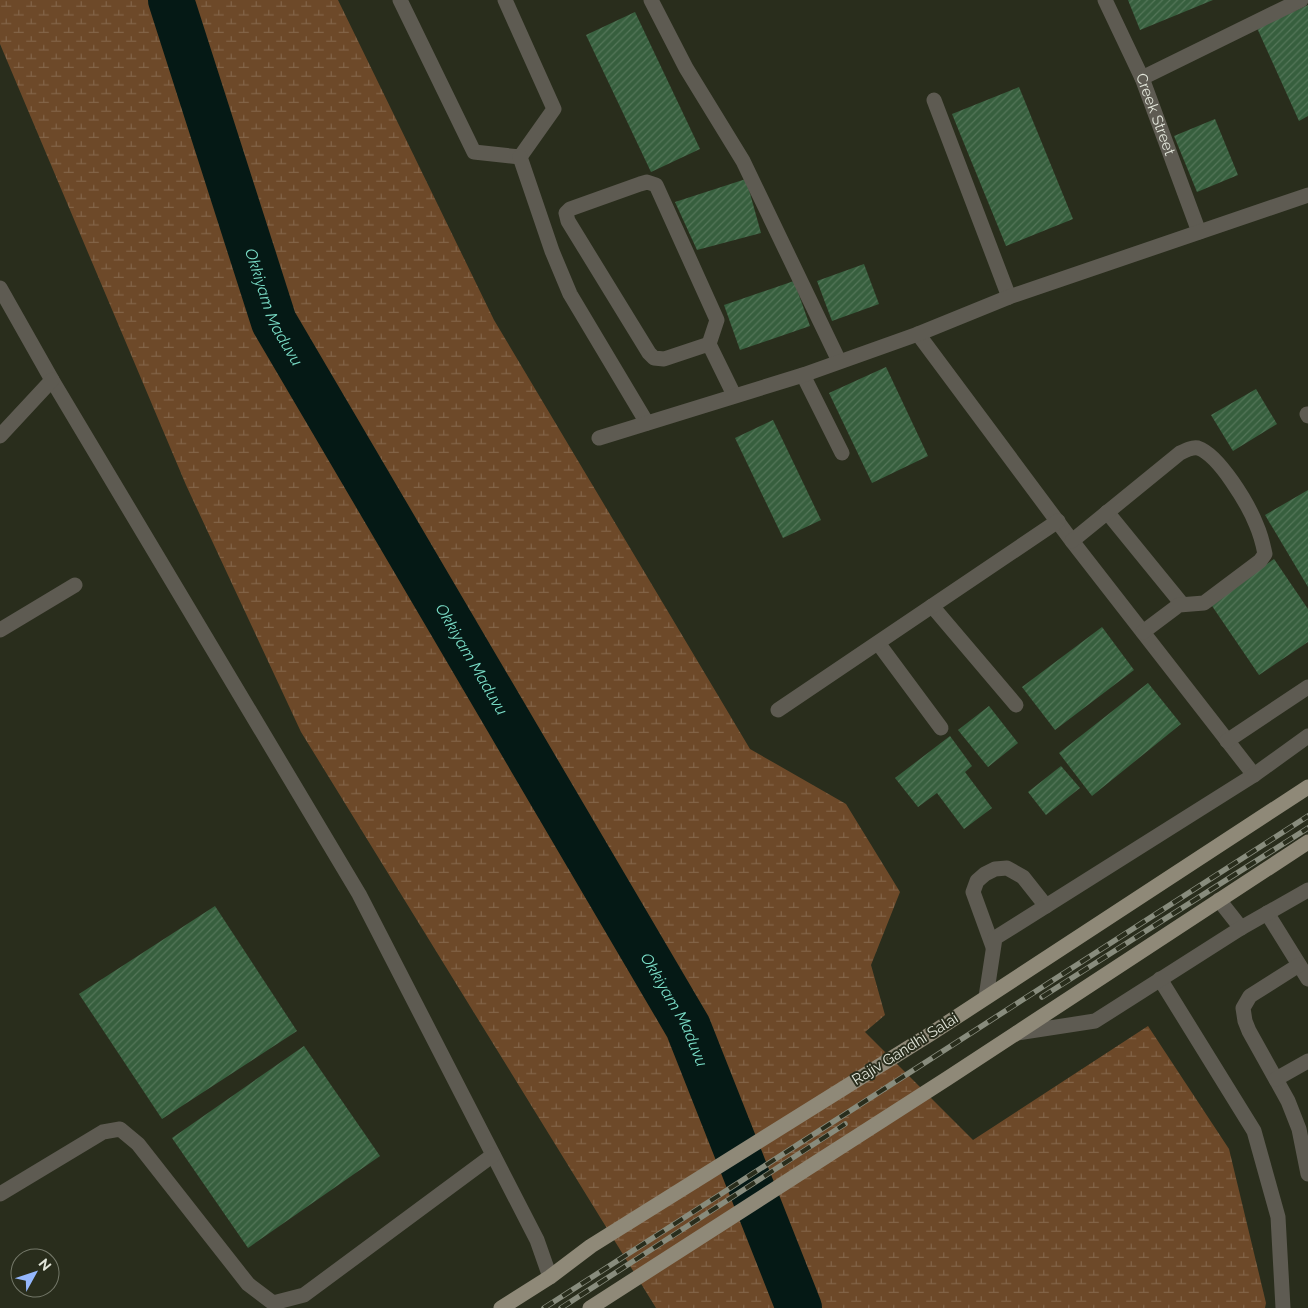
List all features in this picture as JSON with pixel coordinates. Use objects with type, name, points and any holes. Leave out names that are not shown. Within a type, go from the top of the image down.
[{"type":"main road","name":"Rajiv Gandhi Salai","points":[[501,1308],[550,1277],[591,1246],[932,1033],[1308,787]]},
{"type":"main road","points":[[590,1308],[948,1078],[1308,842]]},
{"type":"street","points":[[400,0],[474,152],[520,157]]},
{"type":"street","points":[[505,0],[554,109],[520,157]]},
{"type":"street","points":[[651,0],[686,68],[743,161],[839,361]]},
{"type":"street","name":"Creek Street","points":[[1105,0],[1142,78],[1199,232]]},
{"type":"street","points":[[1142,78],[1301,0]]},
{"type":"street","points":[[934,100],[1009,297]]},
{"type":"street","points":[[520,157],[534,202],[570,294],[647,423]]},
{"type":"street","points":[[709,344],[664,359],[654,358],[648,353],[573,230],[566,213],[570,209],[640,184],[647,182],[656,185],[717,320],[709,344],[734,395]]},
{"type":"street","points":[[600,438],[803,375],[918,334],[1009,297],[1308,195]]},
{"type":"street","points":[[0,288],[52,380],[358,894],[536,1240],[550,1277]]},
{"type":"street","points":[[918,334],[1072,540],[1254,775]]},
{"type":"street","points":[[803,375],[842,453]]},
{"type":"street","points":[[0,436],[52,380]]},
{"type":"street","points":[[1072,540],[1180,452],[1189,448],[1198,448],[1213,457],[1225,470],[1256,524],[1265,554],[1260,561],[1204,604],[1182,604],[1143,632]]},
{"type":"street","points":[[1107,512],[1182,604]]},
{"type":"street","points":[[778,710],[1058,521]]},
{"type":"street","points":[[0,630],[75,585]]},
{"type":"street","points":[[932,606],[1016,705]]},
{"type":"street","points":[[878,643],[941,728]]},
{"type":"street","points":[[1227,741],[1308,687]]},
{"type":"street","points":[[986,997],[995,938],[1254,775],[1308,736]]},
{"type":"street","points":[[993,947],[984,927],[973,892],[977,881],[985,874],[995,869],[1007,868],[1023,877],[1046,906]]},
{"type":"street","points":[[1017,1033],[1095,1021],[1241,928],[1308,890]]},
{"type":"street","points":[[1220,900],[1241,928]]},
{"type":"street","points":[[1267,913],[1308,979]]},
{"type":"street","points":[[1299,965],[1250,996],[1242,1008],[1249,1031],[1288,1101],[1299,1130],[1308,1174]]},
{"type":"street","points":[[1160,979],[1254,1131],[1278,1217],[1283,1308]]},
{"type":"street","points":[[1276,1080],[1308,1061]]},
{"type":"street","points":[[0,1194],[103,1132],[120,1129],[138,1144],[248,1284],[273,1303],[304,1295],[493,1155]]},
{"type":"green space","points":[[0,0],[338,0],[494,320],[750,749],[846,804],[900,892],[871,965],[885,1015],[865,1032],[973,1140],[1148,1026],[1229,1149],[1266,1303],[1265,1308],[656,1308],[301,732],[186,485],[0,44]]},
{"type":"building","points":[[1128,0],[1213,0],[1140,30]]},
{"type":"building","points":[[1308,5],[1308,116],[1299,121],[1257,28]]},
{"type":"building","points":[[635,12],[700,149],[651,172],[586,35]]},
{"type":"building","points":[[1019,87],[1073,219],[1006,246],[952,114]]},
{"type":"building","points":[[1215,119],[1238,175],[1197,192],[1174,136]]},
{"type":"building","points":[[746,179],[761,233],[697,250],[675,202]]},
{"type":"building","points":[[864,264],[879,304],[832,321],[817,281]]},
{"type":"building","points":[[794,281],[810,326],[740,350],[724,305]]},
{"type":"building","points":[[886,367],[928,456],[872,483],[829,393]]},
{"type":"building","points":[[1256,389],[1277,424],[1233,451],[1211,415]]},
{"type":"building","points":[[773,420],[821,520],[783,538],[735,438]]},
{"type":"building","points":[[1308,490],[1308,587],[1265,515]]},
{"type":"building","points":[[1274,559],[1308,609],[1308,642],[1259,675],[1210,603]]},
{"type":"building","points":[[1102,627],[1134,670],[1055,730],[1022,687]]},
{"type":"building","points":[[1148,683],[1181,724],[1092,796],[1059,753]]},
{"type":"building","points":[[989,706],[1018,743],[988,767],[958,730]]},
{"type":"building","points":[[950,736],[972,766],[965,772],[992,808],[964,829],[937,793],[918,807],[895,778]]},
{"type":"building","points":[[1061,766],[1080,788],[1046,815],[1028,792]]},
{"type":"building","points":[[215,906],[297,1031],[162,1119],[79,994]]},
{"type":"building","points":[[304,1046],[380,1156],[248,1248],[172,1138]]},
{"type":"waterway","name":"Okkiyam Maduvu","points":[[171,0],[274,322],[688,1027],[799,1308]]},
{"type":"railway","points":[[544,1308],[1308,816]]},
{"type":"railway","points":[[1042,997],[1308,828]]},
{"type":"railway","points":[[561,1308],[845,1124]]}]
